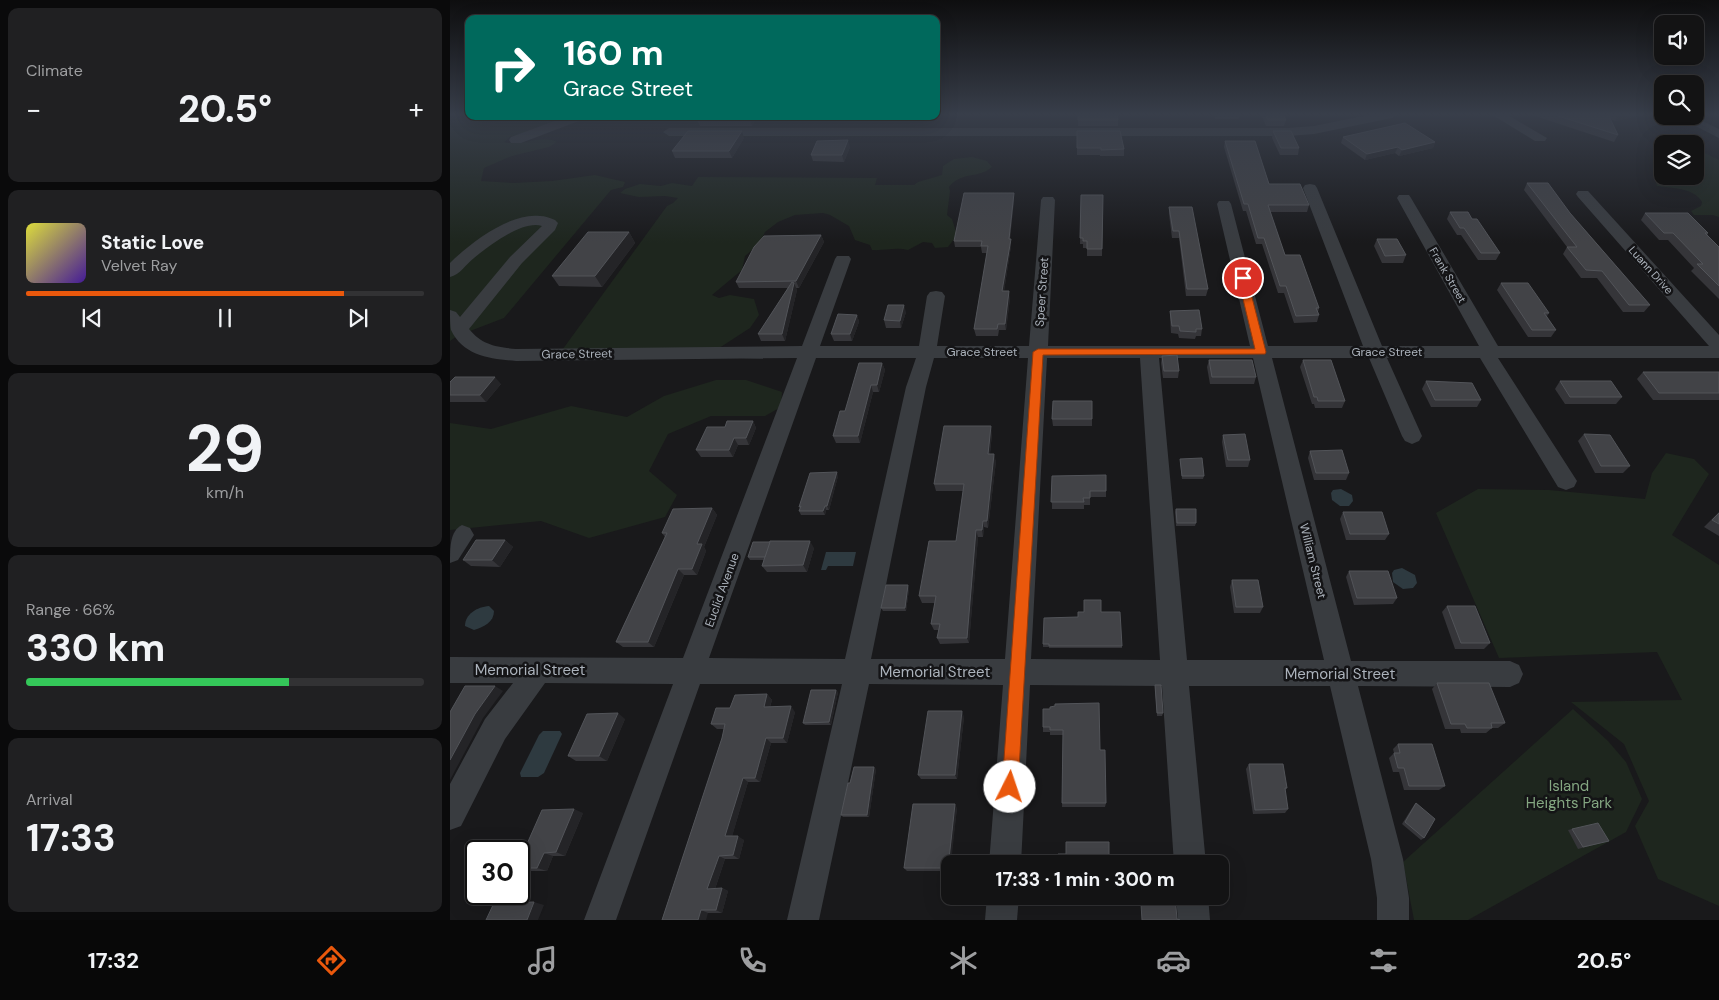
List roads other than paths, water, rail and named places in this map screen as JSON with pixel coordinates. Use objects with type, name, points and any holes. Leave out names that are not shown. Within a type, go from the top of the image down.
[{"type":"street","points":[[1310,188],[1412,436]]},
{"type":"street","name":"Luann Drive","points":[[1583,194],[1719,346]]},
{"type":"street","name":"Frank Street","points":[[1404,198],[1488,352],[1566,481]]},
{"type":"street","name":"Speer Street","points":[[1006,855],[1048,200]]},
{"type":"street","name":"William Street","points":[[1224,204],[1387,859],[1394,898],[1393,920]]},
{"type":"street","points":[[450,272],[468,255],[503,230],[530,221],[546,221],[550,223],[550,227],[545,234],[516,260],[457,326]]},
{"type":"street","name":"Euclid Avenue","points":[[600,920],[844,259]]},
{"type":"street","points":[[803,920],[854,694],[860,644],[912,406],[927,352],[936,296]]},
{"type":"street","name":"Grace Street","points":[[457,326],[473,347],[489,352],[516,355],[810,352],[1719,352]]},
{"type":"street","points":[[1149,352],[1189,855]]},
{"type":"street","name":"Memorial Street","points":[[450,670],[1510,674]]},
{"type":"street","points":[[450,815],[495,729],[539,670]]},
{"type":"street","points":[[1001,920],[1002,905]]},
{"type":"street","points":[[1193,905],[1194,920]]},
{"type":"park label","name":"Island Heights Park","points":[[1569,794]]}]
